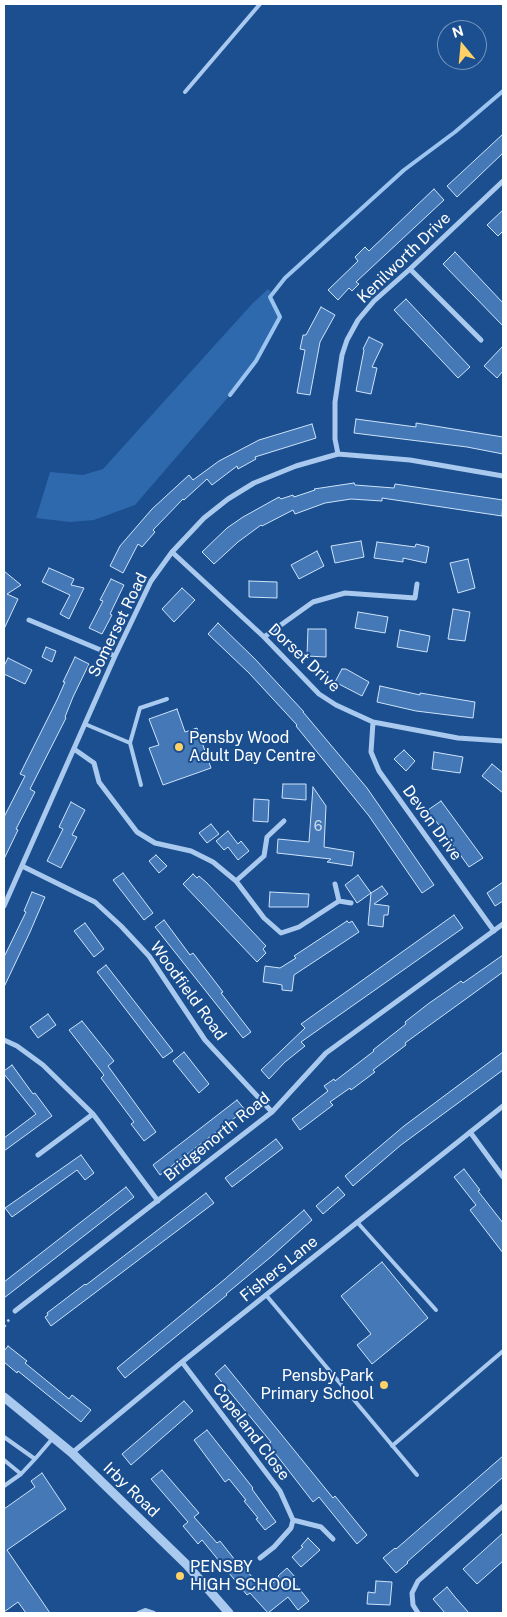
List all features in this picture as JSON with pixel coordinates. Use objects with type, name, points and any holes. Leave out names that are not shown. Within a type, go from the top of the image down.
[{"type":"street","name":"Kenilworth Drive","points":[[338,454],[335,438],[335,402],[342,355],[347,340],[358,320],[374,301],[503,180]]},
{"type":"street","points":[[410,269],[481,340]]},
{"type":"street","name":"Somerset Road","points":[[4,906],[115,656],[151,581],[172,552],[204,518],[228,499],[254,483],[296,466],[338,454],[410,460],[503,476]]},
{"type":"street","name":"Dorset Drive","points":[[172,552],[264,637],[318,694],[344,710],[373,722],[458,738],[503,741]]},
{"type":"street","points":[[264,637],[314,602],[345,593],[414,598],[417,584]]},
{"type":"street","points":[[29,620],[115,656]]},
{"type":"street","name":"Devon Drive","points":[[373,722],[371,752],[379,771],[494,931]]},
{"type":"street","points":[[74,750],[94,763],[99,782],[137,832],[155,843],[191,851],[213,862],[236,881],[264,918],[281,933],[299,927],[339,901],[351,902]]},
{"type":"street","points":[[236,881],[264,856],[267,837],[284,821]]},
{"type":"street","name":"Woodfield Road","points":[[22,866],[95,902],[121,926],[149,956],[205,1040],[272,1112]]},
{"type":"street","points":[[335,884],[339,901]]},
{"type":"street","name":"Bridgenorth Road","points":[[15,1311],[272,1112],[326,1053],[503,924]]},
{"type":"street","points":[[4,1040],[17,1046],[43,1065],[93,1114],[158,1201]]},
{"type":"street","name":"Fishers Lane","points":[[72,1453],[182,1362],[503,1106]]},
{"type":"street","points":[[38,1155],[93,1114]]},
{"type":"street","points":[[470,1132],[503,1177]]},
{"type":"street","name":"Copeland Close","points":[[182,1362],[280,1491],[293,1520]]},
{"type":"street","name":"Irby Road","points":[[4,1397],[72,1453],[187,1565],[229,1613]]},
{"type":"street","points":[[418,1613],[413,1605],[412,1593],[418,1581],[503,1506]]},
{"type":"street","points":[[260,1558],[274,1547],[291,1528],[293,1520],[321,1527],[333,1539]]},
{"type":"lane","points":[[185,92],[260,4]]},
{"type":"lane","points":[[141,785],[130,743],[140,708],[167,699]]},
{"type":"lane","points":[[85,724],[130,743]]},
{"type":"lane","points":[[357,1222],[436,1310]]},
{"type":"lane","points":[[266,1295],[417,1475]]},
{"type":"lane","points":[[392,1446],[503,1351]]},
{"type":"lane","points":[[4,1437],[35,1459]]},
{"type":"lane","points":[[4,1486],[21,1474],[53,1438]]},
{"type":"lane","points":[[4,1460],[21,1474]]},
{"type":"lane","points":[[138,1613],[145,1610],[154,1613]]},
{"type":"shaded area","points":[[268,289],[271,292],[270,297],[280,317],[256,361],[230,395],[135,505],[94,520],[70,522],[36,518],[50,472],[83,475],[103,469],[252,304]]},
{"type":"building","points":[[503,134],[503,153],[457,197],[447,186]]},
{"type":"building","points":[[434,189],[444,200],[356,282],[359,284],[352,291],[349,288],[338,300],[328,290],[358,261],[355,257],[365,247],[369,251]]},
{"type":"building","points":[[503,210],[503,231],[498,236],[487,225]]},
{"type":"building","points":[[455,252],[503,303],[503,326],[443,264]]},
{"type":"building","points":[[406,299],[470,367],[458,378],[394,310]]},
{"type":"building","points":[[321,307],[335,315],[320,342],[310,395],[297,393],[305,350],[300,349],[303,335],[306,335]]},
{"type":"building","points":[[369,337],[383,344],[372,367],[377,368],[371,394],[356,391],[363,349]]},
{"type":"building","points":[[503,346],[503,371],[497,378],[484,366]]},
{"type":"building","points":[[356,419],[416,427],[416,423],[503,437],[503,454],[467,447],[354,433]]},
{"type":"building","points":[[312,424],[316,438],[255,457],[256,459],[238,469],[237,466],[212,485],[207,479],[183,499],[153,530],[155,532],[142,547],[138,544],[123,573],[110,566],[120,546],[152,509],[189,475],[193,480],[219,461],[259,440]]},
{"type":"building","points":[[354,483],[355,485],[394,488],[395,484],[503,500],[502,516],[382,498],[382,501],[351,499],[325,503],[295,514],[293,510],[261,525],[238,542],[214,564],[202,552],[227,528],[279,497],[281,499],[293,495],[294,497],[314,489]]},
{"type":"building","points":[[361,541],[364,557],[335,563],[331,546]]},
{"type":"building","points":[[377,542],[415,547],[416,544],[429,547],[426,563],[403,558],[403,562],[374,558]]},
{"type":"building","points":[[317,551],[324,566],[299,579],[291,565]]},
{"type":"building","points":[[468,559],[475,588],[458,593],[450,563]]},
{"type":"building","points":[[49,568],[74,579],[71,585],[84,588],[69,619],[60,614],[70,595],[42,582]]},
{"type":"building","points":[[4,571],[21,585],[7,594],[18,599],[4,629]]},
{"type":"building","points":[[111,579],[124,585],[102,634],[89,628],[103,601],[100,600]]},
{"type":"building","points":[[249,581],[277,582],[277,598],[249,597]]},
{"type":"building","points":[[182,588],[195,600],[174,622],[162,609]]},
{"type":"building","points":[[453,609],[470,612],[465,641],[448,639]]},
{"type":"building","points":[[358,612],[388,617],[385,633],[355,628]]},
{"type":"building","points":[[218,623],[255,659],[304,712],[367,788],[434,885],[422,893],[369,816],[297,725],[249,673],[208,634]]},
{"type":"building","points":[[308,629],[326,629],[326,657],[307,656]]},
{"type":"building","points":[[400,630],[430,636],[427,652],[397,647]]},
{"type":"building","points":[[46,647],[56,651],[52,662],[42,657]]},
{"type":"building","points":[[75,657],[89,664],[73,697],[66,718],[30,789],[35,792],[16,829],[18,830],[4,859],[4,817],[25,776],[20,774],[57,700]]},
{"type":"building","points":[[8,658],[32,670],[25,684],[4,674],[4,666]]},
{"type":"building","points":[[342,669],[346,669],[369,682],[362,696],[335,682]]},
{"type":"building","points":[[380,686],[420,695],[420,693],[475,702],[473,718],[416,711],[377,702]]},
{"type":"building","name":"Pensby Wood Adult Day Centre","points":[[177,709],[185,732],[197,728],[211,768],[163,785],[149,748],[159,745],[149,719]]},
{"type":"building","points":[[404,750],[415,761],[406,771],[394,759]]},
{"type":"building","points":[[434,752],[463,757],[460,773],[432,769]]},
{"type":"building","points":[[492,764],[503,773],[503,793],[482,776]]},
{"type":"building","points":[[283,784],[306,784],[306,800],[282,798]]},
{"type":"building","points":[[313,787],[326,806],[324,847],[354,852],[352,866],[327,862],[331,859],[277,853],[278,839],[309,842]]},
{"type":"building","points":[[254,799],[269,800],[268,822],[253,821]]},
{"type":"building","points":[[441,801],[483,858],[469,867],[428,810]]},
{"type":"building","points":[[71,802],[85,810],[72,835],[77,837],[61,868],[47,861],[63,829],[59,827]]},
{"type":"building","points":[[211,824],[219,834],[207,843],[199,833]]},
{"type":"building","points":[[228,831],[238,844],[241,841],[249,851],[238,860],[228,847],[224,850],[216,841]]},
{"type":"building","points":[[156,855],[167,866],[159,873],[149,861]]},
{"type":"building","points":[[123,873],[153,913],[144,920],[113,880]]},
{"type":"building","points":[[193,874],[197,878],[199,876],[207,883],[266,946],[263,949],[266,953],[257,962],[183,884]]},
{"type":"building","points":[[358,875],[371,893],[357,903],[345,885]]},
{"type":"building","points":[[503,882],[503,901],[495,906],[487,893]]},
{"type":"building","points":[[382,886],[388,894],[374,904],[389,906],[388,915],[384,915],[383,927],[368,925],[371,893]]},
{"type":"building","points":[[32,892],[45,897],[4,987],[4,957],[26,912],[24,911]]},
{"type":"building","points":[[270,892],[309,894],[308,907],[269,907]]},
{"type":"building","points":[[454,915],[463,928],[301,1042],[305,1046],[285,1062],[269,1079],[261,1070],[305,1028],[301,1024]]},
{"type":"building","points":[[164,920],[190,955],[193,953],[251,1032],[243,1038],[155,927]]},
{"type":"building","points":[[347,921],[349,923],[352,921],[359,932],[294,975],[292,991],[282,990],[282,985],[263,982],[265,966],[280,968],[296,958],[294,956]]},
{"type":"building","points":[[85,923],[104,949],[94,957],[74,931]]},
{"type":"building","points":[[503,955],[503,972],[405,1043],[406,1045],[373,1070],[375,1072],[351,1090],[350,1088],[330,1102],[333,1105],[300,1130],[292,1119],[328,1091],[324,1086],[334,1079],[335,1081],[374,1051],[406,1024],[405,1022],[428,1004],[461,981],[463,983]]},
{"type":"building","points":[[106,965],[173,1051],[163,1058],[97,972]]},
{"type":"building","points":[[48,1014],[56,1025],[38,1038],[30,1027]]},
{"type":"building","points":[[82,1021],[114,1061],[108,1066],[156,1132],[144,1141],[131,1124],[134,1122],[101,1078],[104,1075],[69,1030]]},
{"type":"building","points":[[184,1052],[209,1084],[199,1093],[173,1061]]},
{"type":"building","points":[[503,1052],[503,1070],[401,1145],[353,1186],[345,1176],[404,1126]]},
{"type":"building","points":[[12,1065],[52,1116],[4,1151],[4,1138],[36,1114],[4,1074],[4,1071]]},
{"type":"building","points":[[237,1100],[245,1110],[160,1175],[153,1165]]},
{"type":"building","points":[[276,1139],[283,1148],[232,1187],[225,1178]]},
{"type":"building","points":[[81,1155],[94,1173],[85,1180],[77,1170],[12,1217],[5,1208]]},
{"type":"building","points":[[464,1169],[480,1190],[478,1191],[503,1223],[503,1253],[470,1210],[476,1205],[454,1177]]},
{"type":"building","points":[[126,1187],[134,1197],[4,1298],[4,1282]]},
{"type":"building","points":[[338,1187],[345,1195],[323,1214],[316,1206]]},
{"type":"building","points":[[206,1193],[214,1203],[51,1326],[45,1317],[48,1315],[47,1313]]},
{"type":"building","points":[[304,1210],[312,1220],[227,1295],[125,1378],[117,1368],[225,1279]]},
{"type":"building","points":[[382,1262],[428,1318],[372,1364],[357,1345],[371,1334],[341,1296]]},
{"type":"building","points":[[8,1346],[27,1361],[25,1363],[69,1399],[72,1395],[91,1410],[81,1422],[18,1371],[17,1373],[4,1362],[4,1351]]},
{"type":"building","points":[[225,1365],[333,1498],[335,1496],[367,1535],[357,1544],[319,1497],[313,1502],[268,1444],[271,1442],[215,1374]]},
{"type":"building","points":[[184,1401],[193,1411],[131,1465],[122,1454]]},
{"type":"building","points":[[207,1430],[253,1488],[276,1522],[265,1530],[244,1501],[246,1500],[229,1479],[225,1482],[194,1440]]},
{"type":"building","points":[[503,1456],[503,1477],[396,1573],[383,1558],[396,1549]]},
{"type":"building","points":[[162,1470],[199,1513],[194,1517],[217,1543],[220,1541],[239,1565],[241,1563],[263,1591],[279,1578],[278,1576],[287,1568],[296,1578],[293,1581],[309,1601],[298,1610],[288,1597],[268,1613],[250,1593],[247,1595],[202,1540],[198,1544],[183,1526],[188,1522],[151,1479]]},
{"type":"building","points":[[42,1473],[66,1509],[7,1550],[50,1613],[26,1613],[18,1602],[4,1612],[4,1509],[35,1487],[31,1481]]},
{"type":"building","points":[[503,1533],[503,1561],[477,1584],[463,1569]]},
{"type":"building","points":[[308,1538],[320,1550],[301,1567],[292,1557],[303,1547],[301,1546]]},
{"type":"building","points":[[376,1581],[392,1582],[390,1605],[367,1604],[368,1592],[375,1593]]},
{"type":"building","points":[[447,1587],[469,1613],[445,1613],[433,1599]]},
{"type":"waterway","points":[[230,395],[256,361],[280,317],[270,297],[285,278],[404,170],[455,132],[503,91]]},
{"type":"place","name":"Pensby Wood Adult Day Centre","points":[[179,747]]},
{"type":"place","name":"Pensby Park Primary School","points":[[384,1385]]},
{"type":"place","name":"PENSBY HIGH SCHOOL","points":[[180,1576]]}]
